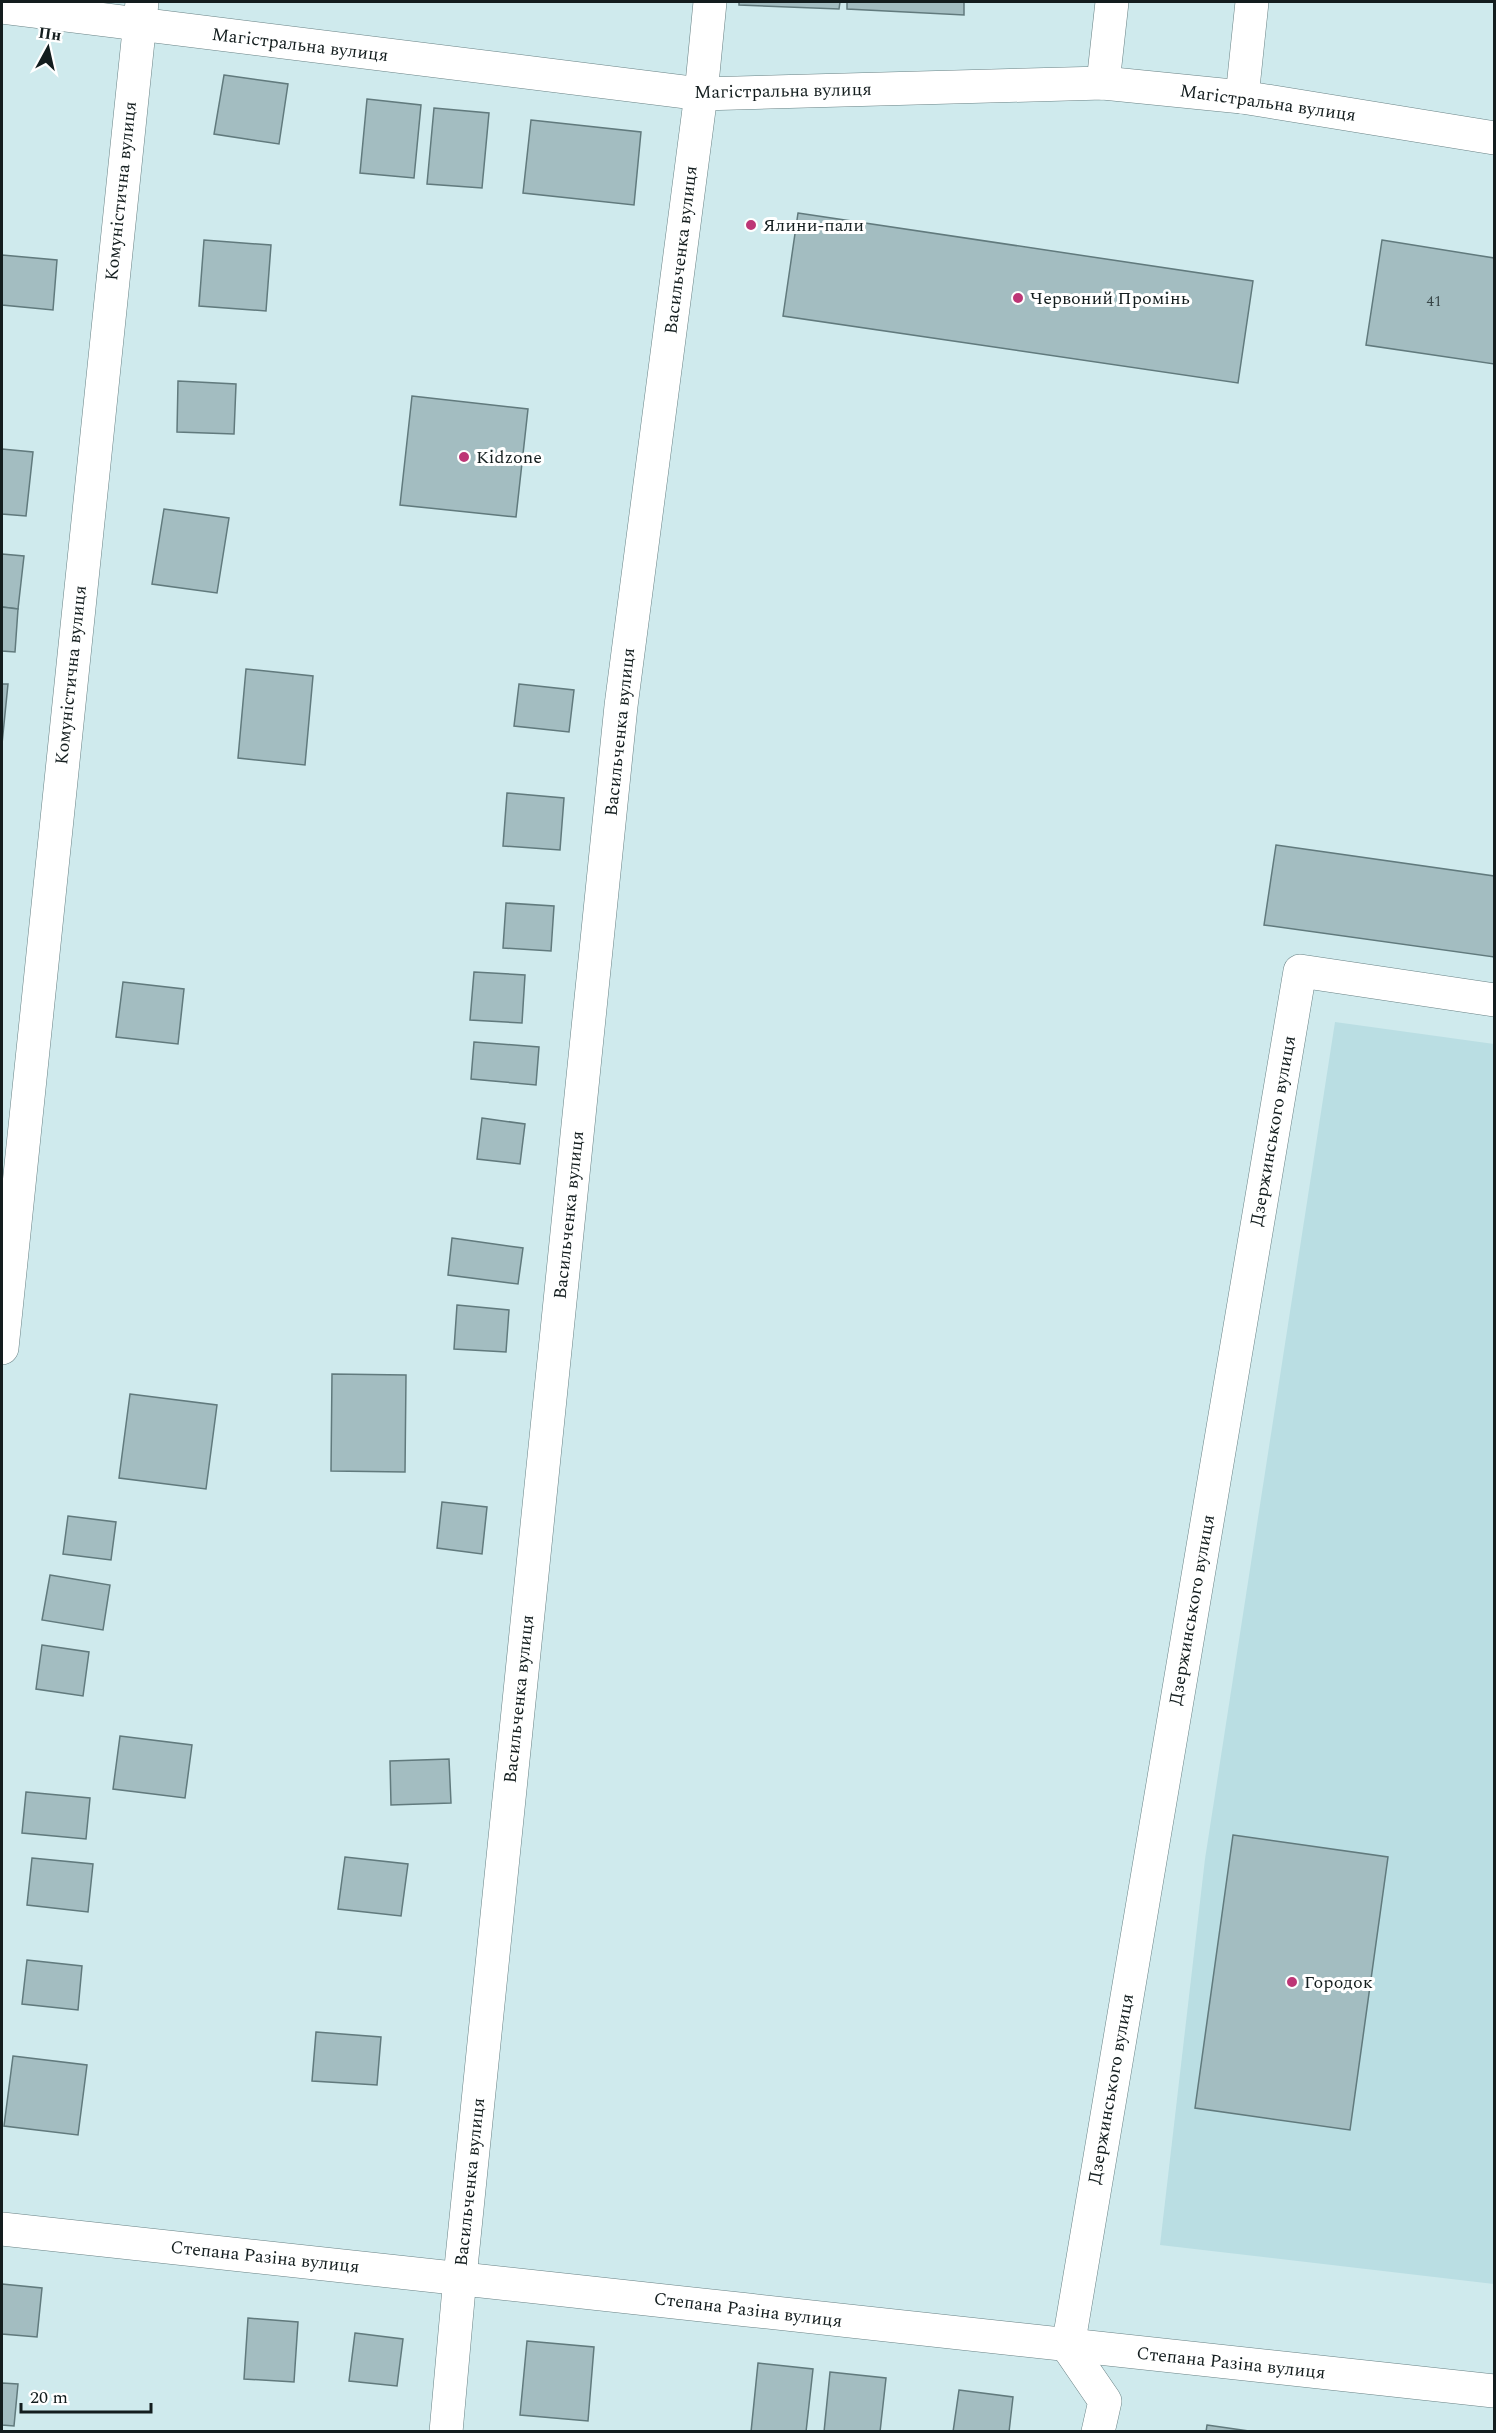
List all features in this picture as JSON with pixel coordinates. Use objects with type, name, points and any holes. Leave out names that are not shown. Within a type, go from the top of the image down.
[{"type":"street","name":"Васильченка вулиця","points":[[446,2432],[621,706],[701,94],[710,2]]},
{"type":"street","points":[[1103,83],[1112,2]]},
{"type":"street","points":[[1242,97],[1252,2]]},
{"type":"street","name":"Магістральна вулиця","points":[[2,7],[140,13],[701,94],[1103,83],[1242,97],[1494,138]]},
{"type":"street","name":"Комуністична вулиця","points":[[2,1348],[140,13]]},
{"type":"street","name":"Дзержинського вулиця","points":[[1068,2347],[1300,971],[1494,1000]]},
{"type":"street","name":"Степана Разіна вулиця","points":[[2,2229],[460,2277],[1068,2347],[1494,2391]]},
{"type":"street","points":[[1068,2347],[1105,2401],[1098,2432]]},
{"type":"shaded area","points":[[1335,1022],[1494,1044],[1494,2284],[1160,2245],[1205,1859]]},
{"type":"building","points":[[739,2],[840,2],[839,9],[739,5]]},
{"type":"building","points":[[847,2],[964,2],[964,15],[847,9]]},
{"type":"building","points":[[224,75],[288,84],[279,144],[214,134]]},
{"type":"building","points":[[367,99],[421,105],[414,178],[360,173]]},
{"type":"building","points":[[434,108],[489,113],[482,188],[427,184]]},
{"type":"building","points":[[531,120],[641,132],[634,205],[523,193]]},
{"type":"building","name":"Червоний Промінь","points":[[798,213],[1253,281],[1238,383],[783,316]]},
{"type":"building","points":[[204,240],[271,245],[266,311],[199,306]]},
{"type":"building","points":[[1382,240],[1494,258],[1494,364],[1366,345]]},
{"type":"building","points":[[2,255],[57,260],[53,310],[2,305]]},
{"type":"building","points":[[178,381],[236,384],[234,434],[177,432]]},
{"type":"building","name":"Kidzone","points":[[412,396],[528,409],[516,517],[400,505]]},
{"type":"building","points":[[2,449],[33,452],[26,516],[2,514]]},
{"type":"building","points":[[164,509],[229,518],[217,593],[152,584]]},
{"type":"building","points":[[2,554],[24,556],[18,609],[2,607]]},
{"type":"building","points":[[2,607],[18,609],[15,652],[2,651]]},
{"type":"building","points":[[246,669],[313,676],[305,765],[238,758]]},
{"type":"building","points":[[2,684],[8,684],[2,744]]},
{"type":"building","points":[[519,684],[574,690],[569,732],[514,726]]},
{"type":"building","points":[[507,793],[564,798],[560,850],[503,846]]},
{"type":"building","points":[[1276,845],[1494,876],[1494,957],[1264,925]]},
{"type":"building","points":[[506,903],[554,906],[551,951],[503,948]]},
{"type":"building","points":[[474,972],[525,975],[522,1023],[470,1020]]},
{"type":"building","points":[[123,982],[184,989],[178,1044],[116,1037]]},
{"type":"building","points":[[474,1042],[539,1047],[536,1085],[471,1079]]},
{"type":"building","points":[[482,1118],[525,1124],[520,1164],[477,1159]]},
{"type":"building","points":[[452,1238],[523,1248],[518,1284],[448,1275]]},
{"type":"building","points":[[457,1305],[509,1310],[506,1352],[454,1349]]},
{"type":"building","points":[[332,1374],[406,1375],[405,1472],[331,1471]]},
{"type":"building","points":[[130,1394],[217,1405],[206,1489],[119,1478]]},
{"type":"building","points":[[442,1502],[487,1507],[482,1554],[437,1548]]},
{"type":"building","points":[[68,1516],[116,1522],[111,1560],[63,1554]]},
{"type":"building","points":[[50,1575],[110,1585],[103,1630],[42,1620]]},
{"type":"building","points":[[42,1645],[89,1652],[83,1696],[36,1689]]},
{"type":"building","points":[[120,1736],[192,1745],[185,1798],[113,1789]]},
{"type":"building","points":[[449,1759],[451,1803],[391,1805],[390,1761]]},
{"type":"building","points":[[26,1792],[90,1798],[86,1839],[22,1833]]},
{"type":"building","name":"Городок","points":[[1233,1835],[1388,1857],[1350,2130],[1195,2108]]},
{"type":"building","points":[[345,1857],[408,1864],[401,1916],[338,1909]]},
{"type":"building","points":[[32,1858],[93,1864],[88,1912],[27,1905]]},
{"type":"building","points":[[27,1960],[82,1966],[78,2010],[22,2004]]},
{"type":"building","points":[[316,2032],[381,2037],[377,2085],[312,2081]]},
{"type":"building","points":[[13,2056],[87,2065],[78,2135],[4,2126]]},
{"type":"building","points":[[2,2284],[42,2288],[37,2337],[2,2334]]},
{"type":"building","points":[[248,2318],[298,2322],[294,2382],[244,2379]]},
{"type":"building","points":[[355,2333],[403,2339],[397,2386],[349,2381]]},
{"type":"building","points":[[527,2341],[594,2347],[588,2421],[520,2415]]},
{"type":"building","points":[[758,2363],[813,2369],[806,2432],[751,2432]]},
{"type":"building","points":[[830,2372],[886,2378],[880,2432],[824,2432]]},
{"type":"building","points":[[2,2383],[18,2384],[14,2426],[2,2425]]},
{"type":"building","points":[[959,2390],[1013,2397],[1009,2432],[953,2432]]},
{"type":"building","points":[[1207,2425],[1256,2432],[1206,2432]]},
{"type":"place","name":"Ялини-пали","points":[[751,225]]},
{"type":"place","name":"Червоний Промінь","points":[[1018,298]]},
{"type":"place","name":"Kidzone","points":[[464,457]]},
{"type":"place","name":"Городок","points":[[1292,1982]]}]
